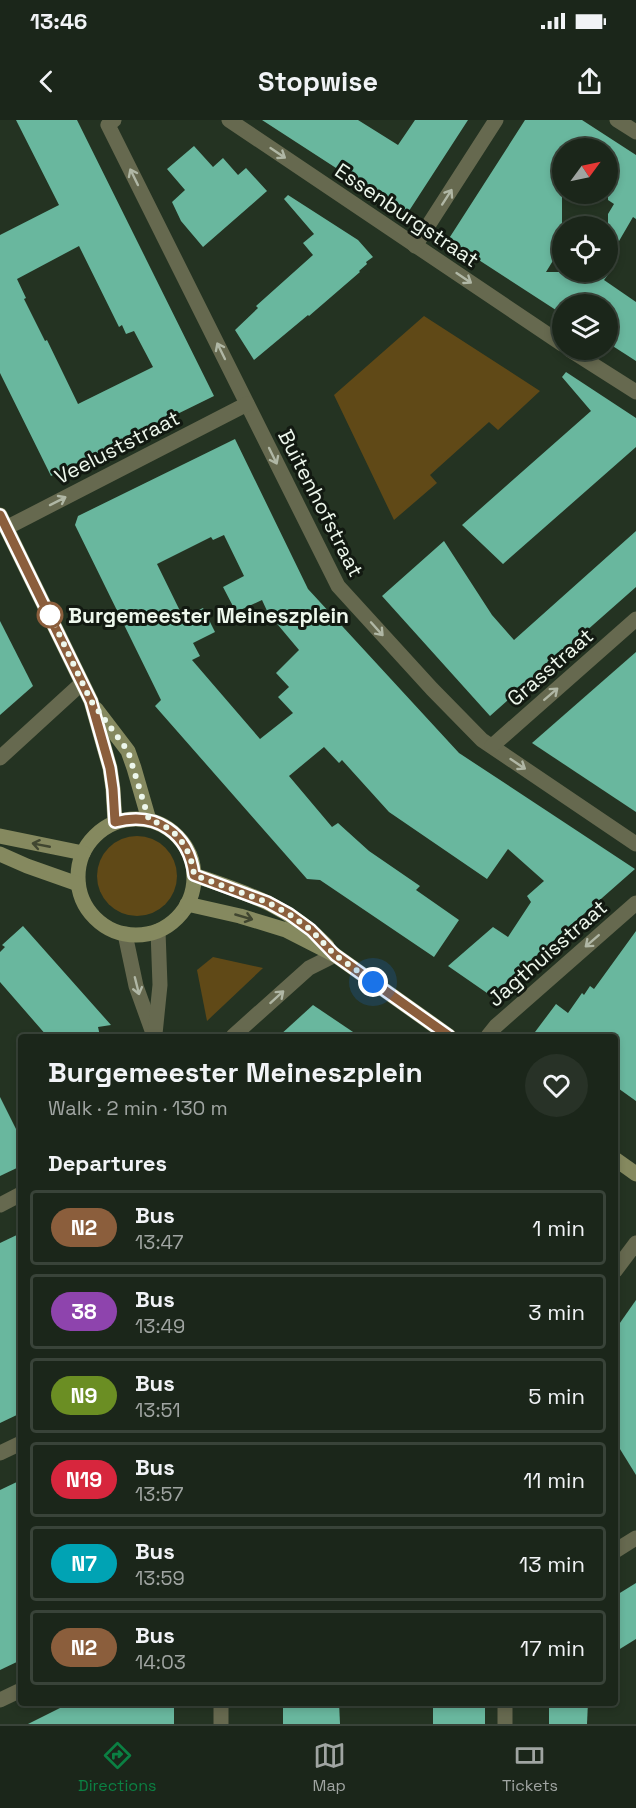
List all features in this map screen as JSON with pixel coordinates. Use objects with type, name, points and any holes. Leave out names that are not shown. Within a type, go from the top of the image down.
[{"type":"main road","points":[[3,521],[91,701],[128,751],[149,820]]},
{"type":"main road","points":[[91,701],[110,768],[115,822]]},
{"type":"main road","points":[[134,819],[149,820],[169,829],[182,841],[191,857],[194,875],[192,895],[177,918],[158,930],[142,935],[125,934],[103,924],[86,907],[78,884],[79,867],[83,853],[97,834],[115,822],[134,819]]},
{"type":"main road","points":[[0,836],[83,853]]},
{"type":"main road","points":[[0,854],[78,884]]},
{"type":"main road","points":[[194,875],[267,902],[282,910],[311,930],[335,955]]},
{"type":"main road","points":[[187,904],[240,916],[286,930],[335,955],[446,1034]]},
{"type":"main road","points":[[618,1161],[636,1174]]},
{"type":"street","name":"Buitenhofstraat","points":[[114,120],[108,125],[338,586],[432,690],[482,740],[636,844]]},
{"type":"street","name":"Essenburgstraat","points":[[229,120],[552,337]]},
{"type":"street","points":[[415,246],[496,120]]},
{"type":"street","points":[[617,120],[636,132]]},
{"type":"street","points":[[586,360],[636,392]]},
{"type":"street","name":"Veeluststraat","points":[[3,521],[247,404]]},
{"type":"street","name":"Grasstraat","points":[[492,746],[636,619]]},
{"type":"street","points":[[0,758],[82,683]]},
{"type":"street","name":"Jagthuisstraat","points":[[490,1034],[636,903]]},
{"type":"street","points":[[154,1034],[160,985],[158,930]]},
{"type":"street","points":[[125,934],[136,986],[153,1034]]},
{"type":"street","points":[[235,1034],[309,969],[335,955]]},
{"type":"street","points":[[0,1205],[18,1196]]},
{"type":"street","points":[[618,1267],[636,1243]]},
{"type":"street","points":[[0,1453],[18,1444]]},
{"type":"street","points":[[618,1549],[636,1538]]},
{"type":"street","points":[[0,1700],[18,1691]]},
{"type":"street","points":[[220,1706],[221,1724]]},
{"type":"street","points":[[505,1706],[505,1724]]},
{"type":"shaded area","points":[[424,316],[540,391],[498,430],[489,422],[430,475],[437,483],[394,520],[334,395]]},
{"type":"shaded area","points":[[137,836],[152,839],[165,848],[174,861],[177,876],[174,891],[165,904],[152,913],[137,916],[122,913],[109,904],[100,891],[97,876],[100,861],[109,848],[122,839]]},
{"type":"shaded area","points":[[213,957],[263,968],[207,1021],[197,970]]},
{"type":"building","points":[[16,120],[77,120],[214,396],[51,476],[0,373],[0,235],[59,205]],"holes":[[[79,246],[119,327],[122,325],[126,334],[134,331],[153,367],[78,404],[24,299],[26,298],[17,279]]]},
{"type":"building","points":[[262,120],[358,120],[398,145],[415,120],[468,120],[407,214]]},
{"type":"building","points":[[525,120],[582,120],[610,138],[552,138],[552,204],[562,204],[562,216],[552,216],[552,262],[546,272],[552,272],[552,282],[607,282],[636,302],[636,361],[618,349],[618,294],[552,294],[552,308],[448,240]]},
{"type":"building","points":[[618,143],[636,155],[636,219],[633,217],[618,243],[618,216],[608,216],[614,204],[618,204]]},
{"type":"building","points":[[194,146],[213,167],[223,158],[238,175],[246,168],[267,191],[203,247],[181,221],[172,202],[185,190],[167,169]]},
{"type":"building","points":[[288,195],[358,240],[373,257],[366,262],[367,264],[360,272],[254,360],[235,330],[258,308],[256,306],[313,255],[303,243],[314,234],[284,199]]},
{"type":"building","points":[[566,372],[636,418],[636,447],[503,564],[462,525],[591,411],[562,377]]},
{"type":"building","points":[[235,439],[308,589],[459,753],[635,869],[494,993],[487,993],[448,966],[493,927],[508,937],[531,902],[527,896],[544,881],[508,849],[487,879],[389,812],[342,760],[339,763],[324,747],[289,776],[332,827],[338,823],[369,851],[420,886],[416,890],[459,920],[434,957],[320,880],[307,879],[155,706],[161,700],[75,525],[78,516]],"holes":[[[224,535],[244,576],[223,587],[236,612],[262,600],[268,613],[299,650],[276,673],[289,687],[278,697],[293,713],[260,739],[192,660],[200,656],[193,643],[215,632],[203,608],[183,617],[157,564],[211,537],[213,540]]]},
{"type":"building","points":[[636,531],[636,587],[490,716],[382,596],[444,541],[492,615],[514,640]]},
{"type":"building","points":[[0,621],[33,686],[0,715]]},
{"type":"building","points":[[636,652],[636,812],[532,743]]},
{"type":"building","points":[[23,926],[111,1025],[98,1027],[100,1034],[45,1034],[0,982],[0,952],[5,947],[2,945]]},
{"type":"building","points":[[636,931],[636,1101],[618,1088],[618,1034],[534,1034],[556,1004],[568,1013],[582,993],[584,995],[590,986],[594,989]]},
{"type":"building","points":[[313,1005],[356,1034],[281,1034]]},
{"type":"building","points":[[0,1097],[18,1133],[18,1167],[0,1176]]},
{"type":"building","points":[[18,1234],[18,1414],[0,1423],[0,1243]]},
{"type":"building","points":[[636,1300],[636,1475],[618,1446],[618,1326]]},
{"type":"building","points":[[18,1481],[18,1661],[0,1670],[0,1490]]},
{"type":"building","points":[[636,1583],[636,1639],[618,1650],[618,1594]]},
{"type":"building","points":[[64,1706],[174,1706],[174,1724],[28,1724]]},
{"type":"building","points":[[283,1706],[339,1706],[340,1724],[283,1724]]},
{"type":"building","points":[[433,1706],[485,1706],[485,1724],[433,1724]]},
{"type":"building","points":[[549,1706],[588,1706],[587,1724],[549,1724]]},
{"type":"bus line","name":"N2","points":[[0,515],[91,701],[110,768],[115,822],[143,819],[169,829],[176,834],[187,849],[194,875],[267,902],[289,914],[311,930],[335,955],[446,1034]]},
{"type":"place","name":"Burgemeester Meineszplein","points":[[50,615]]},
{"type":"route","points":[[50,615],[91,701],[128,751],[149,820],[169,829],[182,841],[191,857],[194,875],[267,902],[289,914],[311,930],[335,955],[373,982]]}]
